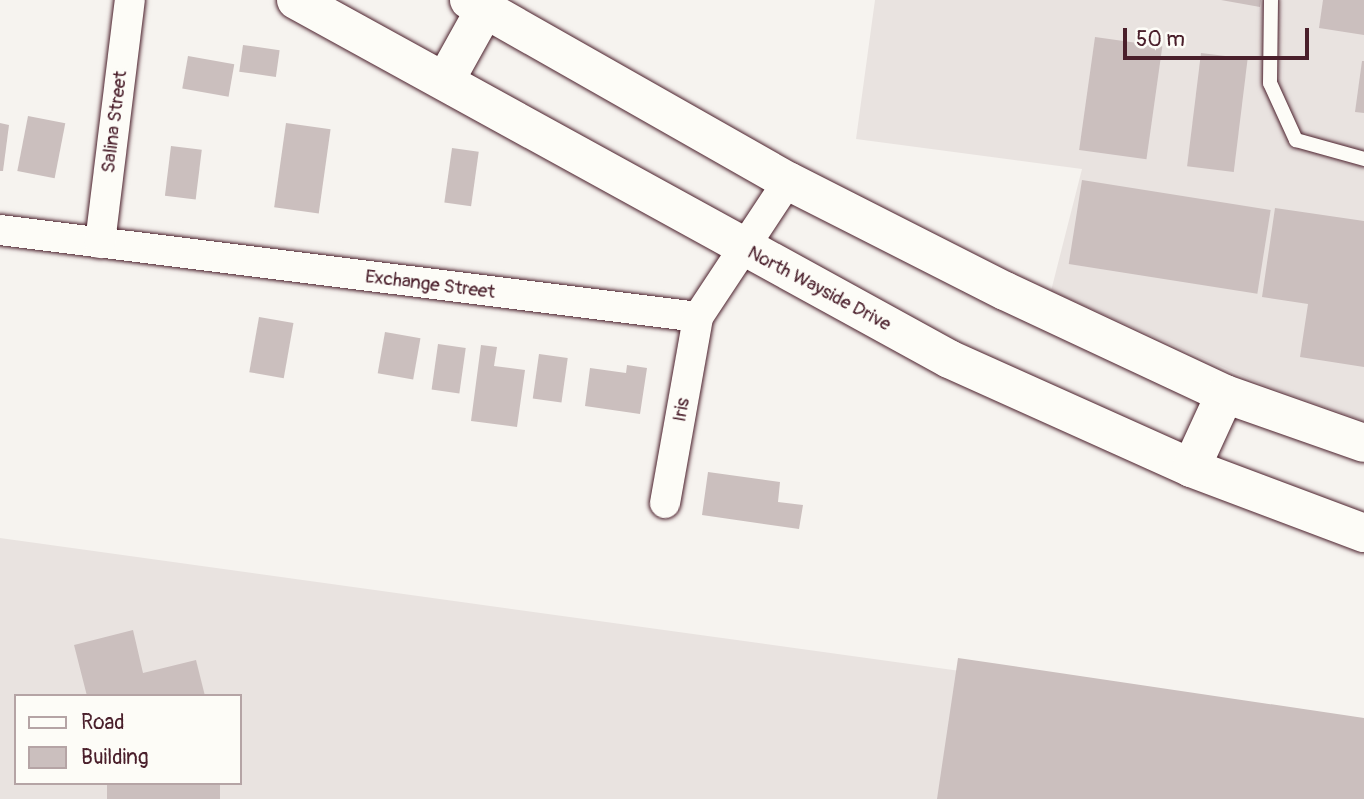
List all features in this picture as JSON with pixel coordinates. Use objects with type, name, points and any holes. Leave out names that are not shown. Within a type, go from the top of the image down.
[{"type":"main road","name":"North Wayside Drive","points":[[296,0],[949,359],[1191,468],[1364,533]]},
{"type":"main road","points":[[445,82],[477,5],[788,181],[1005,291],[1225,394],[1364,443]]},
{"type":"main road","points":[[1191,468],[1225,394]]},
{"type":"street","name":"Salina Street","points":[[100,243],[130,0]]},
{"type":"street","points":[[698,317],[788,181]]},
{"type":"street","name":"Exchange Street","points":[[0,230],[698,317]]},
{"type":"street","name":"Iris","points":[[665,503],[698,317]]},
{"type":"lane","points":[[1271,0],[1270,83],[1296,140],[1364,159]]},
{"type":"shaded area","points":[[875,0],[1364,0],[1364,421],[1263,385],[1051,291],[1082,169],[856,139]]},
{"type":"shaded area","points":[[0,538],[1364,727],[1364,799],[0,799]]},
{"type":"building","points":[[1221,0],[1261,0],[1260,7]]},
{"type":"building","points":[[1323,0],[1364,0],[1364,35],[1319,28]]},
{"type":"building","points":[[1095,37],[1162,46],[1146,159],[1079,150]]},
{"type":"building","points":[[243,45],[280,50],[276,77],[239,72]]},
{"type":"building","points":[[1201,53],[1248,59],[1234,172],[1187,166]]},
{"type":"building","points":[[188,56],[234,64],[229,97],[182,88]]},
{"type":"building","points":[[1364,61],[1364,113],[1355,112]]},
{"type":"building","points":[[28,116],[65,123],[55,178],[17,171]]},
{"type":"building","points":[[0,123],[9,125],[3,171],[0,171]]},
{"type":"building","points":[[286,123],[331,129],[319,213],[274,207]]},
{"type":"building","points":[[171,146],[202,150],[196,199],[165,196]]},
{"type":"building","points":[[452,148],[479,152],[471,206],[444,202]]},
{"type":"building","points":[[1082,180],[1271,210],[1257,294],[1069,264]]},
{"type":"building","points":[[1275,208],[1364,221],[1364,367],[1300,357],[1308,304],[1262,297]]},
{"type":"building","points":[[259,317],[293,323],[284,378],[249,372]]},
{"type":"building","points":[[385,332],[420,338],[413,380],[378,373]]},
{"type":"building","points":[[438,344],[466,348],[459,393],[432,390]]},
{"type":"building","points":[[481,345],[497,347],[494,366],[525,370],[517,427],[471,421]]},
{"type":"building","points":[[539,354],[568,358],[561,403],[533,399]]},
{"type":"building","points":[[627,365],[647,368],[640,414],[585,406],[590,368],[626,373]]},
{"type":"building","points":[[708,472],[780,482],[778,502],[803,505],[799,529],[702,515]]},
{"type":"building","points":[[133,630],[143,673],[196,660],[204,694],[86,694],[74,645]]},
{"type":"building","points":[[958,658],[1364,718],[1364,799],[937,799]]},
{"type":"building","points":[[107,785],[220,785],[220,799],[107,799]]}]
